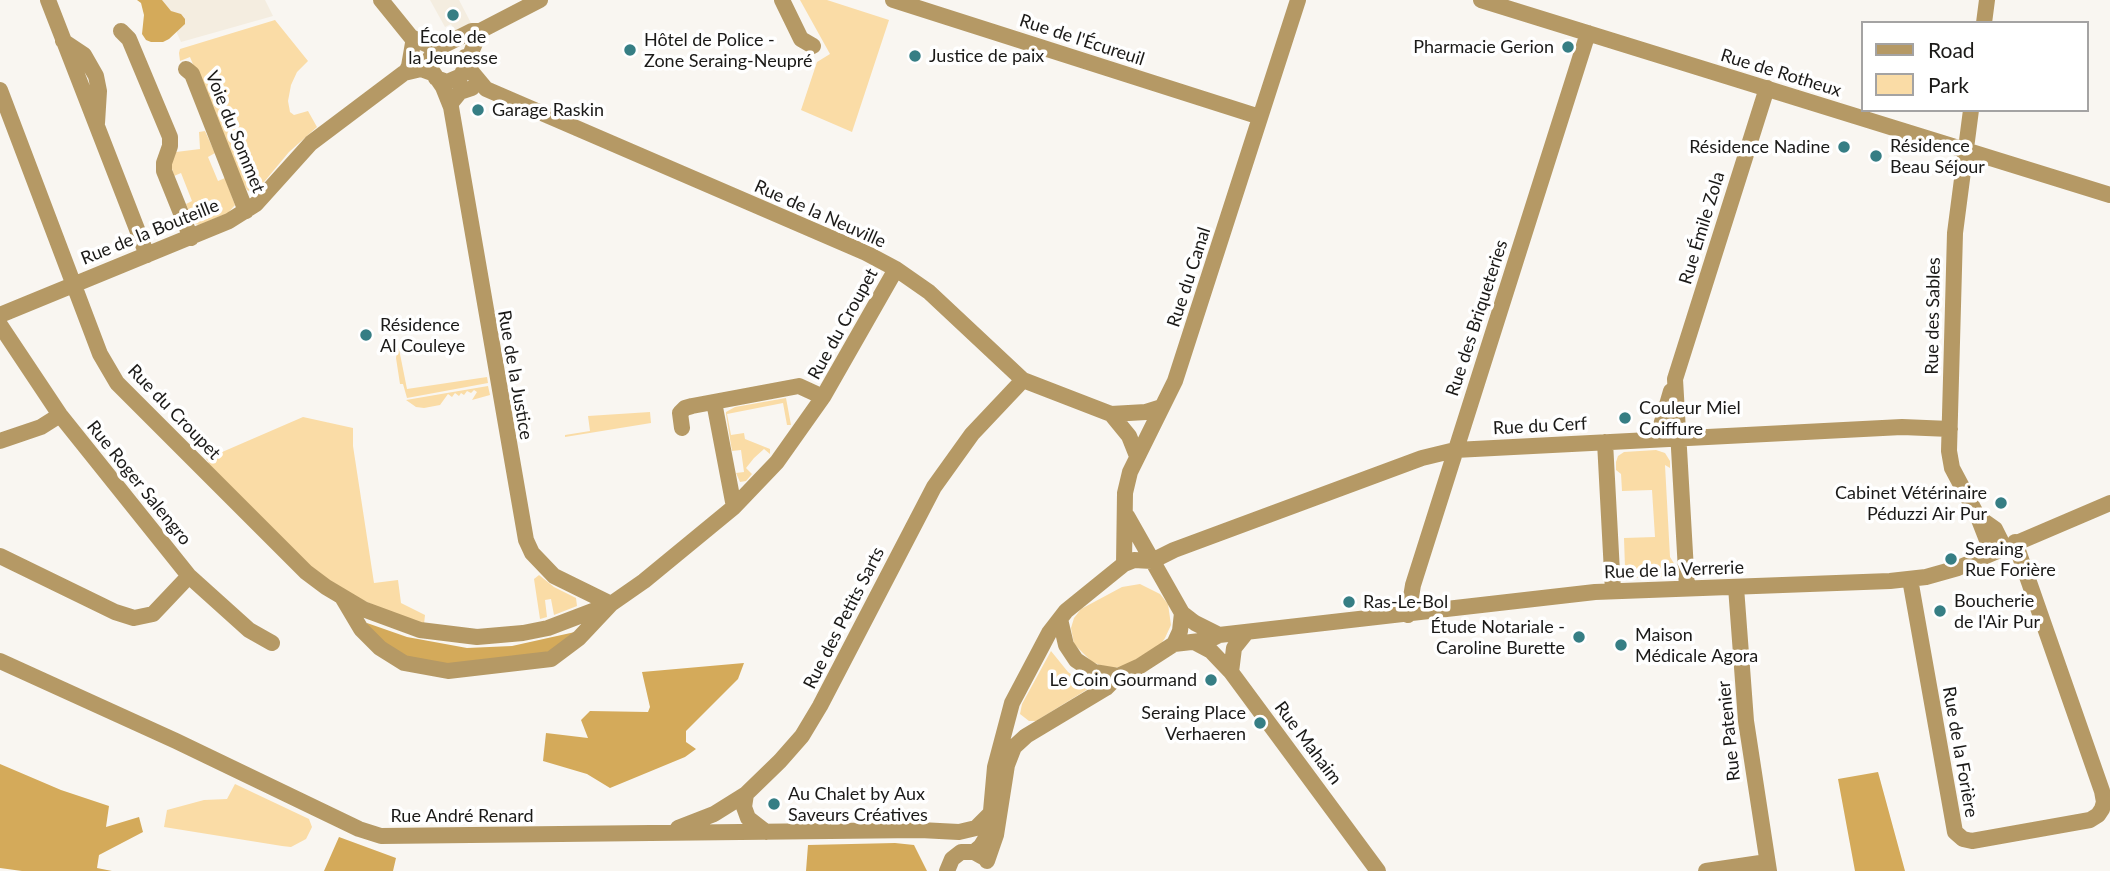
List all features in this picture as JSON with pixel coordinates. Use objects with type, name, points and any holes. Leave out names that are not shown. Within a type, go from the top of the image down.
[{"type":"street","points":[[48,0],[147,255]]},
{"type":"street","points":[[380,0],[412,40],[428,45],[447,82],[461,76],[480,31]]},
{"type":"street","points":[[412,40],[408,69],[421,69],[472,31],[480,31],[540,0]]},
{"type":"street","points":[[782,0],[801,39],[813,46]]},
{"type":"street","name":"Rue de l'Écureuil","points":[[893,0],[1260,117]]},
{"type":"street","name":"Rue du Canal","points":[[1124,564],[1127,484],[1137,456],[1175,381],[1298,0]]},
{"type":"street","name":"Rue de Rotheux","points":[[1481,0],[2110,195]]},
{"type":"street","points":[[1984,21],[1987,0]]},
{"type":"street","points":[[121,31],[129,39],[170,137],[164,171],[191,238]]},
{"type":"street","name":"Rue des Briqueteries","points":[[1408,615],[1413,585],[1588,33]]},
{"type":"street","points":[[435,59],[459,48],[466,65]]},
{"type":"street","name":"Rue de la Justice","points":[[435,59],[451,105],[526,540],[532,553],[554,576],[611,604]]},
{"type":"street","name":"Rue de la Neuville","points":[[466,65],[479,88]]},
{"type":"street","name":"Voie du Sommet","points":[[186,69],[192,75],[246,211]]},
{"type":"street","name":"Rue de la Bouteille","points":[[0,315],[191,238],[246,211],[311,143],[408,69]]},
{"type":"street","name":"Rue de la Justice","points":[[451,105],[455,80]]},
{"type":"street","name":"Rue de la Neuville","points":[[455,80],[479,88],[896,269],[929,292],[1023,380],[1111,414],[1134,414],[1162,407]]},
{"type":"street","points":[[451,105],[460,92],[479,88]]},
{"type":"street","name":"Rue Émile Zola","points":[[1657,439],[1767,88]]},
{"type":"street","name":"Rue du Croupet","points":[[0,90],[100,354],[117,383],[317,580],[363,608],[403,625],[440,634],[477,637],[510,635],[548,628],[611,604]]},
{"type":"street","name":"Rue des Sables","points":[[1971,112],[1955,233],[1950,451],[1952,468],[1978,517],[1983,534],[2004,547]]},
{"type":"street","name":"Rue du Croupet","points":[[342,597],[354,620],[369,639],[404,663],[447,671],[551,659],[579,638],[611,604],[644,581],[734,507],[777,462],[823,397],[896,269]]},
{"type":"street","name":"Rue Roger Salengro","points":[[0,325],[60,415],[189,576],[249,630],[271,643]]},
{"type":"street","name":"Rue Émile Zola","points":[[1675,379],[1687,588]]},
{"type":"street","name":"Rue des Petits Sarts","points":[[662,832],[714,814],[746,794],[780,761],[811,722],[946,468],[972,434],[1023,380]]},
{"type":"street","name":"Rue du Croupet","points":[[682,428],[682,410],[714,402],[799,386],[823,397]]},
{"type":"street","points":[[714,402],[734,507]]},
{"type":"street","points":[[1111,414],[1129,436],[1137,456]]},
{"type":"street","points":[[0,441],[41,427],[60,415]]},
{"type":"street","name":"Rue du Cerf","points":[[1152,561],[1174,550],[1422,458],[1455,450],[1902,427],[1950,429]]},
{"type":"street","points":[[1605,442],[1613,591]]},
{"type":"street","name":"Rue de la Verrerie","points":[[1174,644],[1613,591],[1910,579],[1949,571],[2110,503]]},
{"type":"street","points":[[1126,516],[1182,612],[1195,623],[1232,636]]},
{"type":"street","name":"Rue de la Forière","points":[[1910,579],[1955,832],[1963,839],[1972,841],[2090,820],[2102,809],[2102,791],[2004,547]]},
{"type":"street","points":[[0,556],[115,612],[134,618],[153,614],[189,576]]},
{"type":"street","points":[[979,859],[981,846],[989,833],[1012,703],[1049,633],[1077,601],[1124,564],[1134,560],[1152,561]]},
{"type":"street","name":"Rue Patenier","points":[[1736,587],[1746,721],[1768,866]]},
{"type":"street","points":[[1060,619],[1066,645],[1076,660],[1094,672],[1118,676],[1127,674],[1174,644],[1180,631],[1182,612]]},
{"type":"street","points":[[1219,657],[1216,648],[1232,636]]},
{"type":"street","points":[[1231,672],[1232,636]]},
{"type":"street","points":[[1194,642],[1219,657]]},
{"type":"street","name":"Rue Mahaim","points":[[1219,657],[1378,871]]},
{"type":"street","name":"Rue André Renard","points":[[0,661],[176,741],[359,829],[381,836],[920,830],[938,833],[968,831],[982,823],[991,813]]},
{"type":"street","points":[[979,859],[996,835],[999,780],[1018,742],[1105,688],[1118,676]]},
{"type":"street","points":[[746,794],[744,807],[748,818],[766,832]]},
{"type":"street","points":[[920,830],[942,843],[947,869]]},
{"type":"street","name":"Rue André Renard","points":[[938,833],[979,859]]},
{"type":"street","points":[[947,869],[958,854],[979,859]]},
{"type":"street","points":[[1706,871],[1768,866]]},
{"type":"shaded area","points":[[137,0],[162,0],[171,11],[181,14],[185,24],[163,42],[146,40],[142,34],[144,15],[141,3]]},
{"type":"shaded area","points":[[162,0],[265,0],[273,16],[181,42]]},
{"type":"shaded area","name":"École de la Jeunesse","points":[[430,0],[459,0],[471,23],[455,32],[451,24],[445,27]]},
{"type":"shaded area","points":[[367,623],[407,637],[467,648],[512,646],[575,632],[553,652],[446,665],[407,657],[380,641]]},
{"type":"shaded area","points":[[744,663],[738,679],[686,731],[686,742],[696,749],[685,757],[610,788],[587,774],[543,761],[546,733],[588,738],[581,720],[590,711],[648,712],[650,707],[642,672]]},
{"type":"shaded area","points":[[0,764],[61,790],[109,806],[106,827],[139,817],[143,832],[99,855],[97,868],[112,871],[22,871],[0,868]]},
{"type":"shaded area","points":[[1878,772],[1905,871],[1855,871],[1838,779]]},
{"type":"shaded area","points":[[339,837],[396,858],[393,871],[324,871]]},
{"type":"shaded area","points":[[808,845],[914,845],[927,871],[806,871]]},
{"type":"green space","points":[[800,0],[827,0],[889,20],[852,132],[801,110],[817,62],[830,54]]},
{"type":"green space","points":[[275,20],[308,61],[297,72],[291,85],[288,101],[290,112],[294,115],[308,111],[317,127],[289,152],[254,194],[242,185],[190,57],[180,61],[179,53],[180,49]]},
{"type":"green space","points":[[205,131],[215,153],[208,157],[218,181],[225,178],[235,205],[228,213],[199,225],[195,224],[186,204],[192,201],[181,173],[174,176],[171,165],[176,152],[200,149],[199,132]]},
{"type":"green space","points":[[398,344],[407,389],[487,377],[488,383],[407,398],[403,384],[400,384],[396,358]]},
{"type":"green space","points":[[488,386],[490,395],[472,400],[477,392],[474,390],[459,396],[455,393],[452,397],[448,394],[440,405],[424,408],[416,407],[406,400]]},
{"type":"green space","points":[[786,398],[791,425],[787,425],[783,403],[727,414],[731,435],[744,433],[745,439],[770,449],[770,454],[764,449],[754,458],[746,468],[752,474],[746,481],[740,482],[736,473],[744,472],[741,450],[732,451],[726,412],[735,407]]},
{"type":"green space","points":[[650,412],[651,423],[565,437],[590,431],[588,416]]},
{"type":"green space","points":[[303,417],[353,428],[353,446],[374,583],[398,580],[401,603],[425,615],[424,624],[403,618],[351,595],[313,570],[207,464],[209,462],[206,459]]},
{"type":"green space","points":[[1656,450],[1665,453],[1670,461],[1670,468],[1665,465],[1670,557],[1675,565],[1674,570],[1665,577],[1634,578],[1627,575],[1621,565],[1625,568],[1624,538],[1655,537],[1652,490],[1622,491],[1621,474],[1616,470],[1616,462],[1618,456],[1624,452]]},
{"type":"green space","points":[[539,575],[554,587],[576,598],[577,606],[554,615],[551,599],[545,600],[547,617],[540,619],[534,579]]},
{"type":"green space","points":[[1140,584],[1160,594],[1168,604],[1171,625],[1165,638],[1161,644],[1127,665],[1115,668],[1092,662],[1074,644],[1071,628],[1074,618],[1081,609],[1122,587]]},
{"type":"green space","points":[[1051,651],[1068,672],[1088,689],[1036,721],[1029,721],[1020,714],[1022,704]]},
{"type":"green space","points":[[235,784],[309,819],[312,827],[306,839],[291,847],[164,827],[167,810],[204,800],[227,799]]},
{"type":"place","name":"École de la Jeunesse","points":[[453,15]]},
{"type":"place","name":"Pharmacie Gerion","points":[[1568,47]]},
{"type":"place","name":"Hôtel de Police - Zone Seraing-Neupré","points":[[630,50]]},
{"type":"place","name":"Justice de paix","points":[[915,56]]},
{"type":"place","name":"Garage Raskin","points":[[478,110]]},
{"type":"place","name":"Résidence Nadine","points":[[1844,147]]},
{"type":"place","name":"Résidence Beau Séjour","points":[[1876,156]]},
{"type":"place","name":"Résidence Al Couleye","points":[[366,335]]},
{"type":"place","name":"Couleur Miel Coiffure","points":[[1625,418]]},
{"type":"place","name":"Cabinet Vétérinaire Péduzzi Air Pur","points":[[2001,503]]},
{"type":"place","name":"Seraing Rue Forière","points":[[1951,559]]},
{"type":"place","name":"Ras-Le-Bol","points":[[1349,602]]},
{"type":"place","name":"Boucherie de l'Air Pur","points":[[1940,611]]},
{"type":"place","name":"Étude Notariale - Caroline Burette","points":[[1579,637]]},
{"type":"place","name":"Maison Médicale Agora","points":[[1621,645]]},
{"type":"place","name":"Le Coin Gourmand","points":[[1211,680]]},
{"type":"place","name":"Seraing Place Verhaeren","points":[[1260,723]]},
{"type":"place","name":"Au Chalet by Aux Saveurs Créatives","points":[[774,804]]}]
